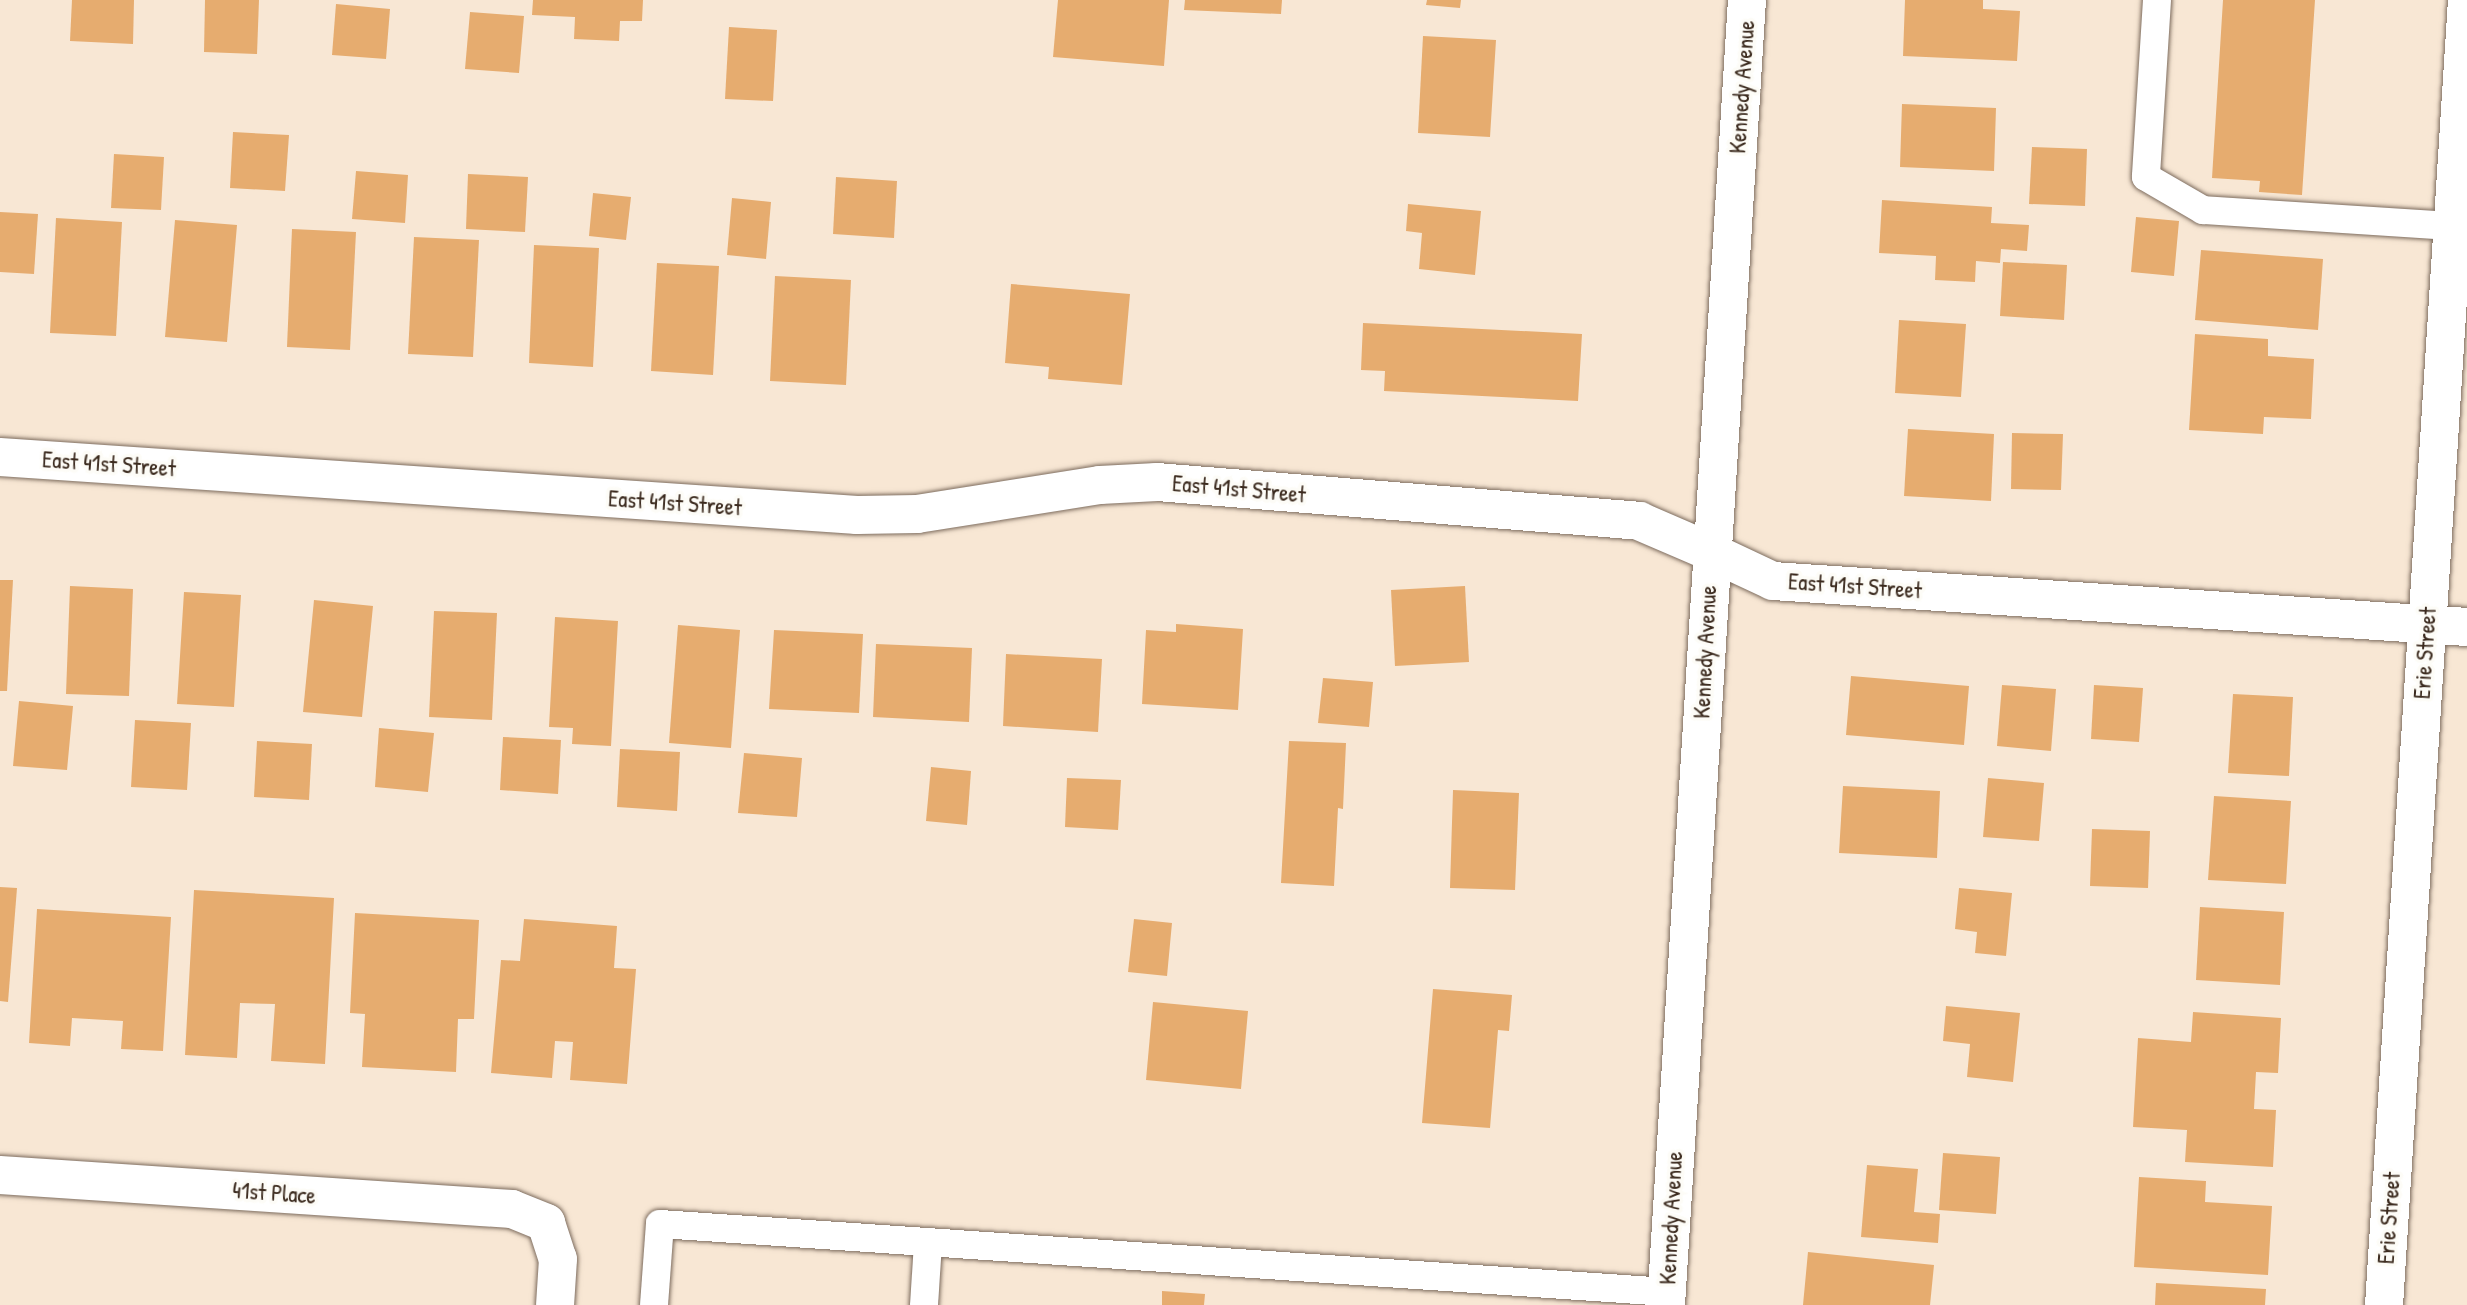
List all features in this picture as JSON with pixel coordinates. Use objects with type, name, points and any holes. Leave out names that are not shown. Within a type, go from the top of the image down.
[{"type":"street","name":"Kennedy Avenue","points":[[1667,1298],[1747,0]]},
{"type":"street","name":"Erie Street","points":[[2384,1305],[2427,624],[2455,361],[2452,226],[2467,0]]},
{"type":"street","name":"East 41st Street","points":[[0,457],[857,515],[917,514],[1100,485],[1157,482],[1639,521],[1773,581],[2467,627]]},
{"type":"street","name":"41st Place","points":[[0,1175],[512,1209],[546,1223],[558,1259],[555,1305]]},
{"type":"lane","points":[[2157,0],[2146,177],[2203,210],[2452,226]]},
{"type":"lane","points":[[654,1305],[660,1224],[1667,1298]]},
{"type":"lane","points":[[924,1305],[928,1243]]},
{"type":"building","points":[[72,0],[134,0],[133,44],[70,41]]},
{"type":"building","points":[[205,0],[259,0],[257,54],[204,52]]},
{"type":"building","points":[[533,0],[643,0],[642,21],[620,21],[619,41],[574,39],[575,17],[532,15]]},
{"type":"building","points":[[1058,0],[1169,0],[1164,66],[1053,57]]},
{"type":"building","points":[[1185,0],[1282,0],[1281,14],[1184,10]]},
{"type":"building","points":[[1427,0],[1461,0],[1460,8],[1426,5]]},
{"type":"building","points":[[1905,0],[1983,0],[1983,9],[2020,11],[2017,61],[1903,56]]},
{"type":"building","points":[[2223,0],[2315,0],[2302,195],[2259,192],[2260,181],[2212,178]]},
{"type":"building","points":[[336,4],[390,9],[386,59],[332,55]]},
{"type":"building","points":[[470,12],[524,16],[519,73],[465,69]]},
{"type":"building","points":[[729,27],[777,30],[773,101],[725,99]]},
{"type":"building","points":[[1423,36],[1496,40],[1490,137],[1418,133]]},
{"type":"building","points":[[1902,104],[1996,108],[1994,171],[1900,167]]},
{"type":"building","points":[[233,132],[289,135],[285,191],[230,188]]},
{"type":"building","points":[[2032,147],[2087,149],[2085,206],[2029,204]]},
{"type":"building","points":[[114,154],[164,157],[161,210],[111,208]]},
{"type":"building","points":[[356,171],[408,175],[405,223],[352,219]]},
{"type":"building","points":[[468,174],[528,177],[525,232],[466,229]]},
{"type":"building","points":[[836,177],[897,181],[894,238],[833,234]]},
{"type":"building","points":[[593,193],[631,197],[626,240],[589,236]]},
{"type":"building","points":[[732,198],[771,202],[766,259],[727,255]]},
{"type":"building","points":[[1882,200],[1992,207],[1991,223],[2029,225],[2027,251],[2001,249],[2000,263],[1976,261],[1975,282],[1935,280],[1936,256],[1879,253]]},
{"type":"building","points":[[1408,204],[1481,211],[1475,275],[1419,269],[1422,233],[1406,231]]},
{"type":"building","points":[[0,212],[38,214],[34,274],[0,272]]},
{"type":"building","points":[[2136,217],[2179,221],[2174,276],[2131,272]]},
{"type":"building","points":[[56,218],[122,222],[116,336],[50,333]]},
{"type":"building","points":[[175,220],[237,225],[227,342],[165,337]]},
{"type":"building","points":[[292,229],[356,232],[350,350],[287,347]]},
{"type":"building","points":[[414,237],[479,240],[473,357],[408,354]]},
{"type":"building","points":[[534,245],[599,248],[593,367],[529,363]]},
{"type":"building","points":[[2201,250],[2323,259],[2318,330],[2195,320]]},
{"type":"building","points":[[2003,262],[2067,265],[2064,320],[2000,316]]},
{"type":"building","points":[[657,263],[719,266],[713,375],[651,371]]},
{"type":"building","points":[[775,276],[851,280],[846,385],[770,381]]},
{"type":"building","points":[[1011,284],[1130,294],[1122,385],[1048,379],[1049,367],[1005,363]]},
{"type":"building","points":[[1899,320],[1966,324],[1961,397],[1895,393]]},
{"type":"building","points":[[1363,323],[1582,334],[1578,401],[1384,391],[1385,371],[1361,370]]},
{"type":"building","points":[[2195,334],[2268,339],[2268,356],[2314,359],[2311,419],[2264,417],[2263,434],[2189,430]]},
{"type":"building","points":[[1908,429],[1994,434],[1991,501],[1904,496]]},
{"type":"building","points":[[2012,433],[2063,434],[2061,490],[2011,489]]},
{"type":"building","points":[[0,580],[13,580],[7,691],[0,691]]},
{"type":"building","points":[[70,586],[133,589],[129,696],[66,694]]},
{"type":"building","points":[[1465,586],[1469,662],[1395,666],[1391,590]]},
{"type":"building","points":[[184,592],[241,595],[234,707],[177,704]]},
{"type":"building","points":[[314,600],[373,606],[362,717],[303,712]]},
{"type":"building","points":[[434,611],[497,613],[492,720],[429,717]]},
{"type":"building","points":[[555,617],[618,621],[611,746],[572,744],[573,728],[549,727]]},
{"type":"building","points":[[1176,624],[1243,629],[1238,710],[1142,704],[1146,630],[1176,632]]},
{"type":"building","points":[[678,625],[740,630],[731,748],[669,743]]},
{"type":"building","points":[[774,630],[863,634],[859,713],[769,709]]},
{"type":"building","points":[[876,644],[972,648],[969,722],[873,717]]},
{"type":"building","points":[[1006,654],[1102,659],[1098,732],[1003,726]]},
{"type":"building","points":[[1851,676],[1969,686],[1964,745],[1846,735]]},
{"type":"building","points":[[1323,678],[1373,682],[1369,727],[1318,723]]},
{"type":"building","points":[[2002,685],[2056,689],[2051,751],[1997,746]]},
{"type":"building","points":[[2094,685],[2143,688],[2139,742],[2091,739]]},
{"type":"building","points":[[2233,694],[2293,697],[2289,776],[2228,773]]},
{"type":"building","points":[[19,701],[73,706],[67,770],[13,766]]},
{"type":"building","points":[[135,720],[191,723],[187,790],[131,787]]},
{"type":"building","points":[[379,728],[434,733],[428,792],[375,787]]},
{"type":"building","points":[[503,737],[561,740],[558,794],[500,790]]},
{"type":"building","points":[[257,741],[312,744],[309,800],[254,797]]},
{"type":"building","points":[[1289,741],[1346,743],[1343,809],[1338,808],[1334,886],[1281,883]]},
{"type":"building","points":[[620,749],[680,752],[677,811],[617,807]]},
{"type":"building","points":[[744,753],[802,758],[797,817],[738,813]]},
{"type":"building","points":[[931,767],[971,771],[967,825],[926,821]]},
{"type":"building","points":[[1067,778],[1121,780],[1118,830],[1065,827]]},
{"type":"building","points":[[1988,778],[2044,783],[2039,841],[1983,837]]},
{"type":"building","points":[[1843,786],[1940,791],[1937,858],[1839,853]]},
{"type":"building","points":[[1453,790],[1519,793],[1515,890],[1450,888]]},
{"type":"building","points":[[2214,796],[2291,801],[2286,884],[2208,880]]},
{"type":"building","points":[[2092,829],[2150,831],[2148,888],[2090,886]]},
{"type":"building","points":[[0,887],[17,888],[8,1002],[0,1001]]},
{"type":"building","points":[[1959,888],[2012,893],[2006,956],[1975,953],[1977,932],[1955,929]]},
{"type":"building","points":[[194,890],[334,898],[325,1064],[271,1061],[275,1004],[240,1003],[237,1058],[185,1055]]},
{"type":"building","points":[[2200,907],[2284,912],[2280,985],[2196,980]]},
{"type":"building","points":[[37,909],[171,917],[163,1051],[121,1049],[123,1021],[72,1018],[70,1046],[29,1043]]},
{"type":"building","points":[[355,913],[479,920],[474,1019],[458,1019],[456,1072],[362,1067],[365,1014],[350,1013]]},
{"type":"building","points":[[524,919],[617,926],[614,968],[636,969],[627,1084],[570,1080],[573,1042],[555,1041],[552,1078],[491,1073],[501,960],[520,961]]},
{"type":"building","points":[[1134,919],[1172,923],[1167,976],[1128,972]]},
{"type":"building","points":[[1433,989],[1512,995],[1509,1031],[1498,1030],[1490,1128],[1422,1123]]},
{"type":"building","points":[[1153,1002],[1248,1011],[1241,1089],[1146,1080]]},
{"type":"building","points":[[1946,1006],[2020,1013],[2013,1082],[1967,1077],[1970,1044],[1943,1041]]},
{"type":"building","points":[[2193,1012],[2281,1018],[2278,1073],[2256,1072],[2254,1109],[2276,1110],[2273,1167],[2185,1162],[2187,1130],[2133,1127],[2138,1038],[2191,1042]]},
{"type":"building","points":[[1943,1153],[2000,1157],[1996,1214],[1939,1210]]},
{"type":"building","points":[[1867,1165],[1918,1169],[1914,1212],[1940,1214],[1938,1243],[1861,1237]]},
{"type":"building","points":[[2139,1177],[2206,1181],[2205,1202],[2272,1206],[2268,1275],[2134,1267]]},
{"type":"building","points":[[1808,1252],[1934,1265],[1930,1305],[1803,1305]]},
{"type":"building","points":[[2156,1283],[2266,1289],[2265,1305],[2155,1305]]},
{"type":"building","points":[[1162,1291],[1205,1294],[1204,1305],[1162,1305]]}]
